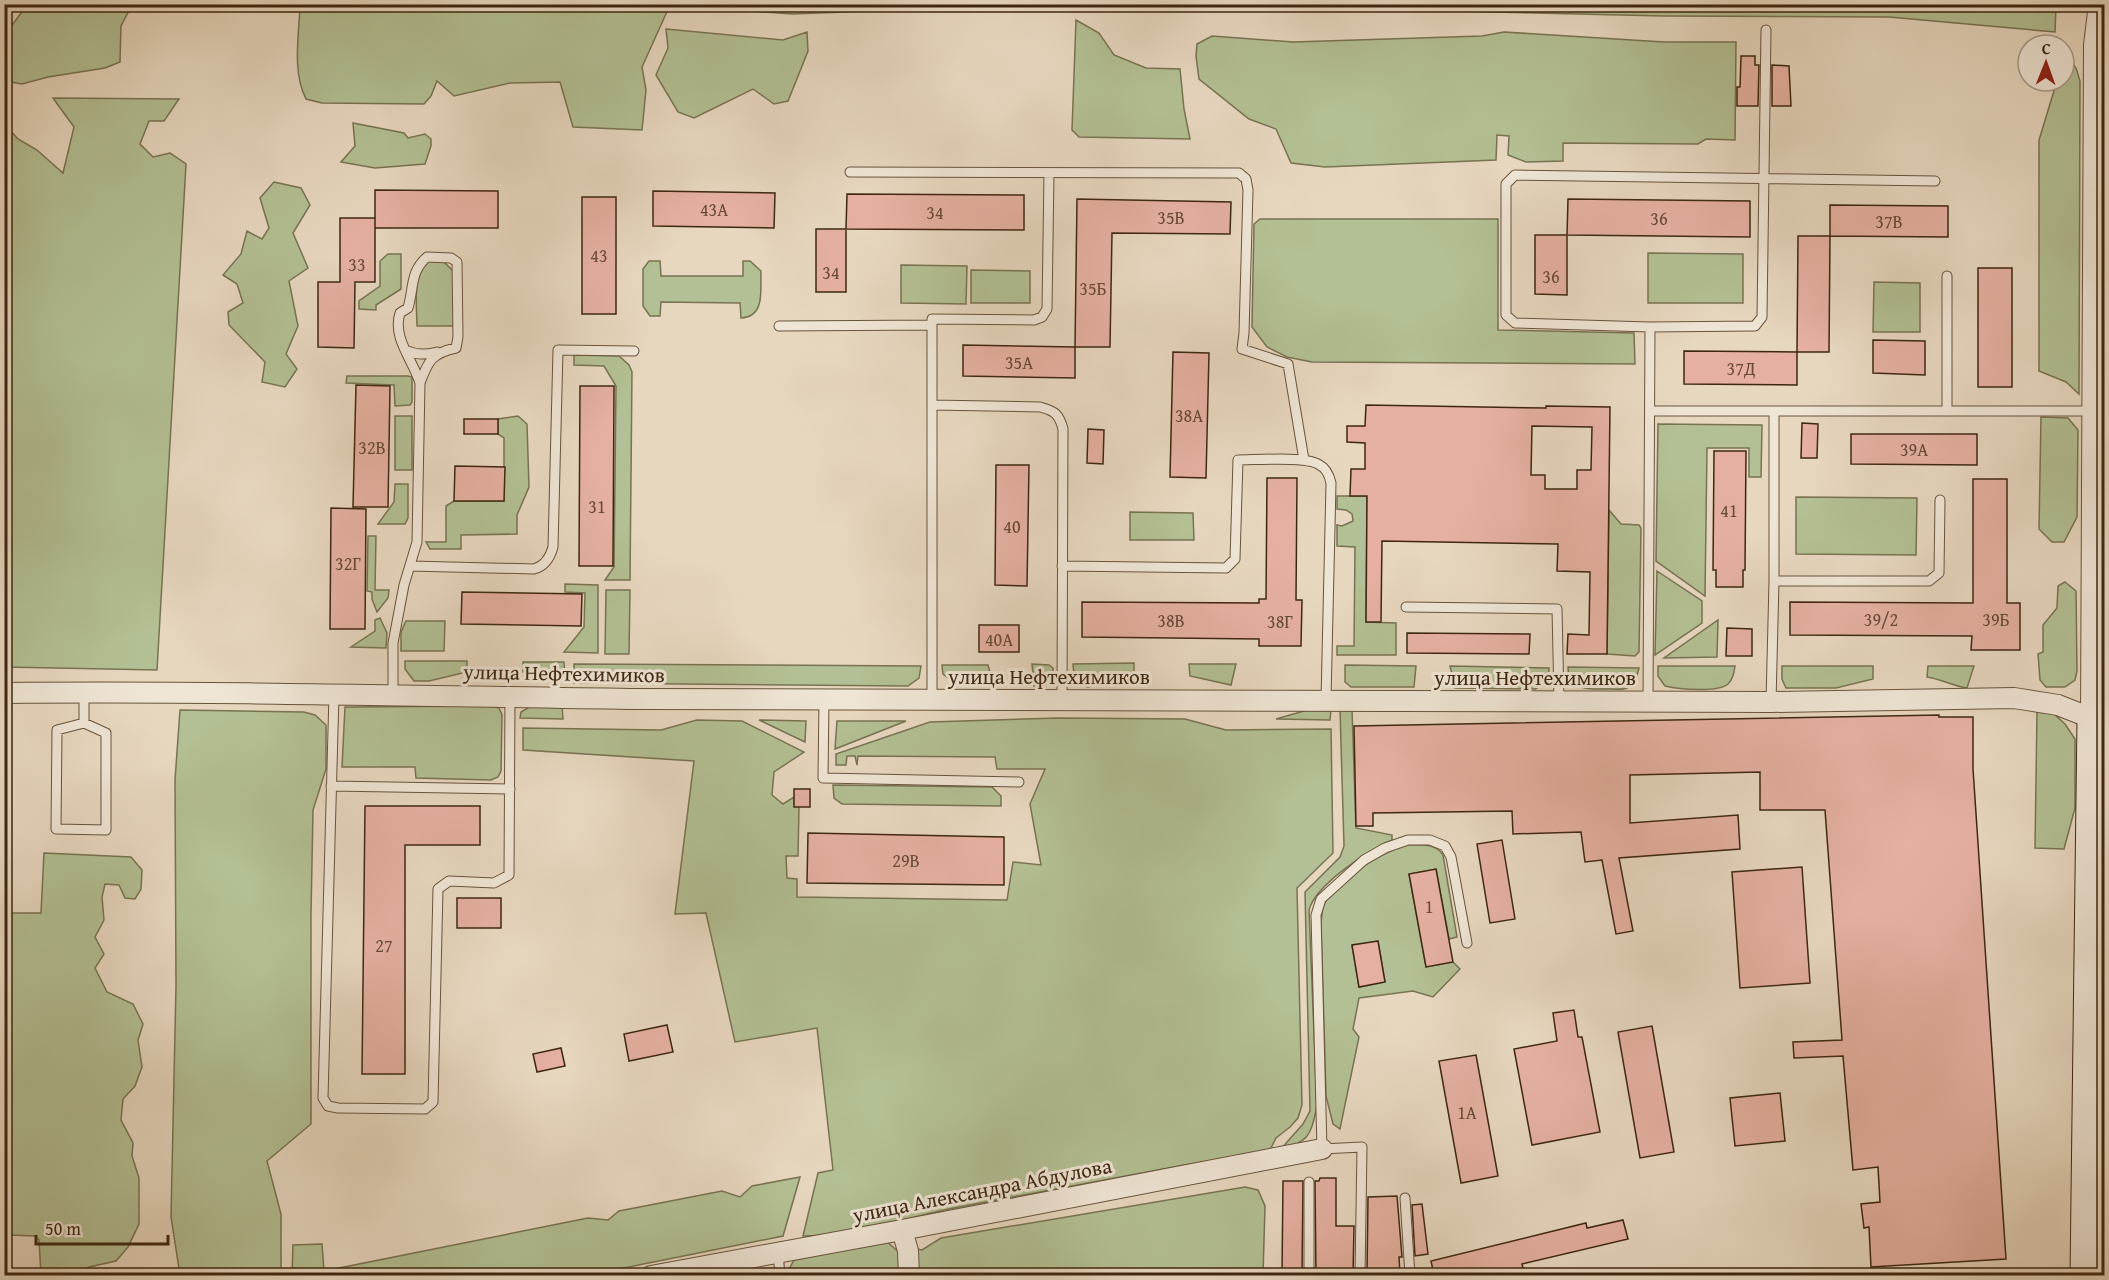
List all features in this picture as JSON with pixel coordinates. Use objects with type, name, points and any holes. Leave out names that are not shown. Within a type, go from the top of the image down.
[{"type":"street","points":[[2084,1275],[2091,718],[2098,498],[2098,441],[2091,411],[2094,45],[2099,4]]},
{"type":"street","name":"улица Нефтехимиков","points":[[4,693],[393,694],[510,698],[1771,702],[2014,698],[2058,705],[2091,718]]},
{"type":"street","name":"улица Александра Абдулова","points":[[651,1275],[699,1271],[778,1252],[1322,1149]]},
{"type":"street","points":[[902,1230],[908,1251],[909,1275]]},
{"type":"lane","points":[[1766,30],[1764,178],[1762,317],[1755,326],[1650,327],[1515,322],[1506,315],[1506,184],[1515,175],[1764,178],[1935,182]]},
{"type":"lane","points":[[850,172],[1239,172],[1246,179],[1247,214],[1242,349],[1288,364],[1304,460]]},
{"type":"lane","points":[[932,699],[932,319],[1034,320],[1042,317],[1047,309],[1049,173]]},
{"type":"lane","points":[[405,350],[427,355],[456,348],[458,337],[457,262],[451,258],[427,257],[418,265],[414,272],[408,308],[400,312],[399,335],[405,350],[415,368],[420,383]]},
{"type":"lane","points":[[1947,276],[1947,411]]},
{"type":"lane","points":[[779,326],[932,325]]},
{"type":"lane","points":[[1648,701],[1650,327]]},
{"type":"lane","points":[[410,566],[534,569],[541,567],[550,556],[553,547],[558,350],[634,351]]},
{"type":"lane","points":[[393,694],[393,643],[404,585],[417,542],[420,383],[426,366],[438,352]]},
{"type":"lane","points":[[932,405],[1040,407],[1054,411],[1060,417],[1063,429],[1062,700]]},
{"type":"lane","points":[[1650,411],[2091,411]]},
{"type":"lane","points":[[1771,702],[1774,411]]},
{"type":"lane","points":[[1062,566],[1226,568],[1235,559],[1238,460],[1304,460],[1317,463],[1328,472],[1331,483],[1326,700]]},
{"type":"lane","points":[[1774,581],[1929,581],[1939,573],[1940,500]]},
{"type":"lane","points":[[1406,607],[1557,609],[1558,700]]},
{"type":"lane","points":[[84,692],[84,723]]},
{"type":"lane","points":[[334,694],[322,1098],[328,1106],[338,1108],[425,1108],[433,1102],[438,889],[450,881],[494,883],[508,875],[510,698]]},
{"type":"lane","points":[[824,699],[823,778],[1019,782]]},
{"type":"lane","points":[[84,723],[106,732],[106,830],[56,829],[57,730],[84,723]]},
{"type":"lane","points":[[331,786],[510,789]]},
{"type":"lane","points":[[1360,1275],[1362,1147],[1322,1149],[1316,915],[1321,899],[1364,860],[1384,848],[1408,840],[1431,840],[1445,846],[1451,857],[1467,943]]},
{"type":"lane","points":[[1309,1275],[1310,1182]]},
{"type":"lane","points":[[1405,1198],[1410,1275]]},
{"type":"lane","points":[[778,1252],[780,1275]]},
{"type":"green space","points":[[1182,4],[1182,7],[1082,5],[1035,10],[951,8],[792,14],[670,5],[642,67],[646,90],[642,130],[573,127],[560,82],[510,83],[454,96],[437,81],[431,96],[424,104],[322,103],[306,99],[298,65],[300,5]]},
{"type":"green space","points":[[62,5],[132,5],[121,26],[120,62],[105,68],[48,77],[22,84],[5,81],[5,32],[24,9]]},
{"type":"green space","points":[[1200,5],[2056,5],[2055,32],[1889,17],[1664,16]]},
{"type":"green space","points":[[1076,20],[1099,33],[1114,55],[1146,68],[1180,69],[1190,139],[1079,137],[1072,130]]},
{"type":"green space","points":[[666,29],[783,40],[807,32],[808,51],[788,101],[774,104],[753,89],[694,118],[678,112],[656,75],[668,48]]},
{"type":"green space","points":[[1504,32],[1664,42],[1736,42],[1735,140],[1706,139],[1698,144],[1563,143],[1563,161],[1526,162],[1508,155],[1509,136],[1497,135],[1496,160],[1325,167],[1291,163],[1276,129],[1249,119],[1199,79],[1196,56],[1197,44],[1212,36],[1293,42],[1482,36]]},
{"type":"green space","points":[[2076,68],[2080,81],[2079,394],[2066,382],[2039,371],[2039,140],[2053,93],[2076,93]]},
{"type":"green space","points":[[53,98],[179,99],[164,121],[149,121],[140,144],[153,157],[170,153],[186,164],[157,670],[5,667],[5,125],[18,139],[37,150],[63,173],[74,127]]},
{"type":"green space","points":[[353,123],[404,133],[408,138],[425,134],[431,139],[431,146],[425,164],[375,168],[341,162],[355,146]]},
{"type":"green space","points":[[274,182],[301,188],[310,205],[293,233],[308,268],[289,281],[298,326],[286,354],[297,369],[285,387],[262,382],[265,362],[229,325],[228,312],[243,303],[237,284],[223,275],[241,254],[247,231],[262,239],[269,228],[260,198]]},
{"type":"green space","points":[[1260,219],[1498,219],[1498,330],[1634,333],[1635,364],[1312,362],[1287,357],[1267,347],[1252,327],[1254,224]]},
{"type":"green space","points":[[1648,253],[1743,254],[1743,303],[1648,303]]},
{"type":"green space","points":[[388,254],[401,254],[401,289],[376,305],[376,310],[359,309],[359,301],[380,286],[380,261]]},
{"type":"green space","points":[[431,260],[444,262],[453,271],[455,326],[417,326],[418,280],[420,272]]},
{"type":"green space","points":[[649,261],[660,261],[661,276],[743,276],[743,261],[750,261],[761,271],[761,294],[758,307],[755,313],[741,318],[740,303],[661,302],[660,316],[650,316],[643,306],[643,269]]},
{"type":"green space","points":[[901,265],[967,266],[966,304],[901,303]]},
{"type":"green space","points":[[971,270],[1030,271],[1030,303],[971,303]]},
{"type":"green space","points":[[1874,282],[1920,283],[1920,332],[1873,332]]},
{"type":"green space","points":[[574,355],[619,356],[629,365],[632,372],[630,580],[605,580],[614,567],[616,386],[604,366],[574,365]]},
{"type":"green space","points":[[347,376],[412,377],[412,402],[410,405],[395,406],[394,385],[346,383]]},
{"type":"green space","points":[[395,416],[412,416],[412,470],[395,470]]},
{"type":"green space","points":[[518,416],[527,424],[529,487],[517,515],[517,534],[461,535],[461,549],[430,549],[426,542],[446,542],[446,506],[454,501],[504,501],[504,438],[498,434],[498,419]]},
{"type":"green space","points":[[2041,417],[2068,418],[2078,430],[2077,517],[2064,542],[2052,542],[2039,529]]},
{"type":"green space","points":[[1658,424],[1762,425],[1761,477],[1749,477],[1749,448],[1707,448],[1705,596],[1656,561]]},
{"type":"green space","points":[[395,484],[408,484],[408,518],[405,524],[378,524],[394,502]]},
{"type":"green space","points":[[1337,496],[1367,496],[1366,622],[1396,623],[1396,655],[1337,655],[1337,646],[1354,646],[1355,547],[1337,546],[1337,525],[1342,526],[1353,521],[1352,514],[1346,510],[1337,509]]},
{"type":"green space","points":[[1796,497],[1917,498],[1916,555],[1796,554]]},
{"type":"green space","points":[[1609,510],[1621,524],[1639,525],[1641,528],[1639,652],[1635,656],[1607,654]]},
{"type":"green space","points":[[1130,512],[1193,513],[1194,540],[1130,540]]},
{"type":"green space","points":[[368,536],[376,536],[375,590],[389,590],[388,598],[377,612],[372,592],[367,591]]},
{"type":"green space","points":[[1657,571],[1702,601],[1702,623],[1655,655]]},
{"type":"green space","points":[[2065,582],[2076,591],[2077,671],[2075,680],[2065,687],[2046,687],[2040,680],[2038,654],[2043,652],[2043,625],[2057,608],[2058,586]]},
{"type":"green space","points":[[565,584],[598,585],[598,653],[564,652],[584,627],[585,593],[565,592]]},
{"type":"green space","points":[[606,590],[630,590],[629,654],[605,654]]},
{"type":"green space","points":[[380,618],[387,633],[386,648],[351,647],[375,631],[375,620]]},
{"type":"green space","points":[[1718,620],[1717,657],[1664,658]]},
{"type":"green space","points":[[406,621],[445,621],[444,651],[401,651],[401,632]]},
{"type":"green space","points":[[405,661],[467,661],[467,672],[429,681],[414,681],[405,669]]},
{"type":"green space","points":[[523,662],[564,662],[565,681],[552,681],[523,672]]},
{"type":"green space","points":[[1134,663],[1134,676],[1088,687],[1077,682],[1074,676],[1073,664]]},
{"type":"green space","points":[[574,664],[921,666],[919,678],[908,686],[574,683]]},
{"type":"green space","points":[[1032,664],[1049,665],[1053,668],[1053,680],[1047,684],[1034,686]]},
{"type":"green space","points":[[1189,664],[1236,664],[1231,685],[1190,676]]},
{"type":"green space","points":[[942,665],[988,665],[994,686],[955,683],[943,674]]},
{"type":"green space","points":[[1345,665],[1416,666],[1414,687],[1351,687],[1345,682]]},
{"type":"green space","points":[[1450,666],[1549,668],[1546,681],[1535,689],[1455,688]]},
{"type":"green space","points":[[1658,666],[1735,666],[1728,684],[1716,689],[1698,690],[1665,686],[1658,676]]},
{"type":"green space","points":[[1782,666],[1873,666],[1873,679],[1836,688],[1786,688],[1782,679]]},
{"type":"green space","points":[[1928,666],[1974,666],[1967,688],[1927,677]]},
{"type":"green space","points":[[1568,667],[1639,668],[1634,682],[1627,688],[1594,689],[1576,685],[1569,675]]},
{"type":"green space","points":[[562,705],[563,719],[520,718],[521,712],[531,706]]},
{"type":"green space","points":[[491,706],[499,708],[502,715],[501,771],[498,777],[491,780],[416,778],[415,767],[342,767],[345,707]]},
{"type":"green space","points":[[1311,709],[1331,709],[1330,720],[1276,719]]},
{"type":"green space","points":[[1340,709],[1352,710],[1356,828],[1392,835],[1392,840],[1357,860],[1332,879],[1314,900],[1309,910],[1317,1107],[1307,1136],[1297,1144],[1280,1150],[1303,1124],[1310,1111],[1305,892],[1340,857],[1344,846]]},
{"type":"green space","points":[[180,710],[304,712],[315,715],[326,725],[326,769],[313,810],[311,1124],[267,1161],[281,1214],[281,1269],[278,1275],[180,1275],[171,1217],[176,986],[175,780]]},
{"type":"green space","points":[[2037,712],[2054,714],[2065,724],[2075,739],[2075,808],[2064,849],[2035,848]]},
{"type":"green space","points":[[1058,718],[1185,719],[1226,730],[1331,729],[1333,853],[1297,888],[1302,1105],[1298,1118],[1276,1138],[1269,1152],[1190,1164],[949,1209],[838,1235],[803,1236],[818,1173],[833,1170],[817,1028],[735,1042],[706,913],[675,914],[694,761],[523,750],[523,728],[661,730],[697,720],[742,721],[804,752],[774,772],[772,795],[783,804],[794,797],[794,806],[799,807],[798,856],[786,856],[787,878],[797,879],[797,897],[1007,900],[1013,862],[1041,865],[1030,804],[1045,769],[997,769],[995,757],[858,756],[857,765],[855,756],[847,756],[846,765],[836,765],[836,754],[930,722]]},
{"type":"green space","points":[[759,720],[806,721],[805,742]]},
{"type":"green space","points":[[837,721],[906,721],[835,749]]},
{"type":"green space","points":[[833,785],[992,787],[1001,796],[1001,806],[842,804],[834,798]]},
{"type":"green space","points":[[1404,845],[1426,845],[1436,848],[1443,855],[1457,937],[1449,939],[1436,869],[1409,874],[1426,967],[1453,962],[1460,969],[1433,997],[1413,991],[1359,998],[1353,1029],[1359,1037],[1340,1129],[1333,1124],[1326,1096],[1321,921],[1323,909],[1328,897],[1346,879]],"holes":[[[1378,941],[1385,982],[1359,987],[1352,946]]]},
{"type":"green space","points":[[44,853],[131,857],[142,870],[141,889],[135,899],[125,898],[119,885],[105,884],[102,897],[104,920],[95,937],[104,954],[95,968],[107,992],[133,1004],[143,1024],[138,1040],[142,1067],[135,1086],[123,1099],[121,1120],[133,1143],[132,1156],[139,1178],[139,1224],[128,1247],[116,1261],[89,1267],[74,1275],[41,1275],[39,1240],[35,1236],[5,1233],[5,913],[41,913]]},
{"type":"green space","points":[[800,1177],[783,1236],[589,1275],[292,1275],[293,1245],[322,1244],[324,1271],[588,1218],[608,1220],[619,1211],[722,1191],[740,1197],[752,1186]]},
{"type":"green space","points":[[1245,1187],[1258,1190],[1265,1206],[1263,1275],[917,1275],[917,1249],[922,1250],[941,1238]]},
{"type":"green space","points":[[886,1241],[900,1253],[900,1275],[789,1276],[788,1271],[794,1260]]},
{"type":"building","points":[[1741,56],[1755,56],[1755,65],[1759,65],[1758,106],[1737,106]]},
{"type":"building","points":[[1772,65],[1789,66],[1791,106],[1772,106]]},
{"type":"building","points":[[375,190],[498,191],[498,228],[375,228]]},
{"type":"building","points":[[653,191],[775,193],[774,228],[653,226]]},
{"type":"building","points":[[847,194],[1024,195],[1024,230],[846,229]]},
{"type":"building","points":[[582,197],[616,197],[616,314],[582,314]]},
{"type":"building","points":[[1077,199],[1231,202],[1230,234],[1112,233],[1110,347],[1075,347]]},
{"type":"building","points":[[1568,199],[1750,201],[1750,237],[1567,235]]},
{"type":"building","points":[[1830,205],[1948,206],[1948,237],[1830,236]]},
{"type":"building","points":[[340,218],[375,218],[375,282],[355,282],[354,348],[318,347],[318,282],[340,282]]},
{"type":"building","points":[[816,229],[846,229],[846,292],[816,292]]},
{"type":"building","points":[[1535,235],[1567,235],[1567,295],[1535,294]]},
{"type":"building","points":[[1798,236],[1830,236],[1829,352],[1797,352]]},
{"type":"building","points":[[1978,268],[2012,268],[2012,387],[1978,387]]},
{"type":"building","points":[[1873,340],[1925,341],[1925,375],[1873,373]]},
{"type":"building","points":[[963,345],[1075,347],[1075,378],[963,376]]},
{"type":"building","points":[[1684,351],[1797,352],[1797,385],[1684,384]]},
{"type":"building","points":[[1173,352],[1209,353],[1206,478],[1170,477]]},
{"type":"building","points":[[356,385],[390,386],[388,507],[353,507]]},
{"type":"building","points":[[580,386],[614,386],[613,566],[579,566]]},
{"type":"building","points":[[1366,405],[1610,407],[1607,654],[1567,654],[1568,634],[1589,635],[1590,572],[1557,571],[1558,544],[1382,541],[1381,622],[1366,622],[1367,496],[1350,496],[1351,469],[1365,469],[1365,443],[1347,442],[1347,426],[1365,426]],"holes":[[[1532,426],[1592,427],[1591,470],[1577,470],[1577,489],[1545,489],[1545,475],[1531,475]]]},
{"type":"building","points":[[464,419],[498,419],[498,434],[464,434]]},
{"type":"building","points":[[1802,423],[1818,424],[1817,458],[1801,458]]},
{"type":"building","points":[[1088,429],[1104,430],[1103,464],[1087,463]]},
{"type":"building","points":[[1851,434],[1977,434],[1977,465],[1851,464]]},
{"type":"building","points":[[1714,451],[1746,451],[1743,587],[1716,587],[1716,570],[1713,570]]},
{"type":"building","points":[[996,465],[1029,465],[1027,586],[995,585]]},
{"type":"building","points":[[455,466],[505,467],[504,501],[454,501]]},
{"type":"building","points":[[1267,478],[1297,478],[1296,600],[1302,600],[1301,646],[1259,646],[1259,639],[1082,637],[1082,602],[1259,603],[1259,599],[1266,599]]},
{"type":"building","points":[[1973,479],[2007,479],[2007,603],[2020,603],[2020,650],[1971,650],[1972,636],[1790,635],[1790,602],[1973,603]]},
{"type":"building","points":[[331,508],[366,509],[365,629],[330,629]]},
{"type":"building","points":[[462,592],[582,594],[581,626],[461,624]]},
{"type":"building","points":[[979,625],[1019,625],[1019,652],[979,652]]},
{"type":"building","points":[[1727,628],[1752,629],[1752,656],[1726,656]]},
{"type":"building","points":[[1407,633],[1530,634],[1529,654],[1407,653]]},
{"type":"building","points":[[1939,715],[1939,717],[1973,717],[1973,769],[2006,1259],[1871,1267],[1869,1227],[1864,1228],[1861,1204],[1880,1202],[1878,1167],[1853,1170],[1843,1056],[1794,1058],[1793,1042],[1842,1040],[1825,810],[1760,810],[1760,772],[1630,775],[1630,823],[1738,815],[1740,849],[1619,858],[1633,931],[1616,934],[1602,860],[1585,862],[1581,832],[1513,834],[1512,811],[1373,813],[1373,826],[1356,826],[1354,726]]},
{"type":"building","points":[[794,789],[810,789],[810,807],[794,807]]},
{"type":"building","points":[[365,806],[480,806],[480,845],[405,845],[405,1074],[362,1074]]},
{"type":"building","points":[[808,833],[1004,837],[1004,885],[807,883]]},
{"type":"building","points":[[1502,840],[1515,919],[1490,923],[1477,844]]},
{"type":"building","points":[[1802,867],[1810,983],[1740,988],[1732,872]]},
{"type":"building","points":[[1436,869],[1453,962],[1426,967],[1409,874]]},
{"type":"building","points":[[457,898],[501,898],[501,928],[457,928]]},
{"type":"building","points":[[1378,941],[1385,982],[1359,987],[1352,945]]},
{"type":"building","points":[[1574,1010],[1578,1037],[1582,1037],[1600,1132],[1532,1145],[1514,1049],[1557,1041],[1553,1013]]},
{"type":"building","points":[[667,1025],[673,1052],[629,1061],[624,1034]]},
{"type":"building","points":[[1652,1026],[1674,1152],[1640,1158],[1618,1032]]},
{"type":"building","points":[[561,1048],[565,1066],[537,1072],[533,1054]]},
{"type":"building","points":[[1476,1055],[1498,1176],[1461,1183],[1439,1061]]},
{"type":"building","points":[[1780,1093],[1785,1141],[1735,1146],[1730,1098]]},
{"type":"building","points":[[1320,1178],[1336,1178],[1336,1226],[1354,1226],[1353,1275],[1316,1275],[1315,1181],[1319,1181]]},
{"type":"building","points":[[1283,1181],[1303,1181],[1302,1275],[1282,1275]]},
{"type":"building","points":[[1397,1196],[1402,1257],[1399,1257],[1400,1275],[1367,1275],[1368,1197]]},
{"type":"building","points":[[1422,1204],[1428,1254],[1415,1256],[1412,1205]]},
{"type":"building","points":[[1623,1220],[1628,1239],[1522,1264],[1523,1268],[1492,1275],[1434,1275],[1431,1261],[1586,1223],[1587,1228]]}]
